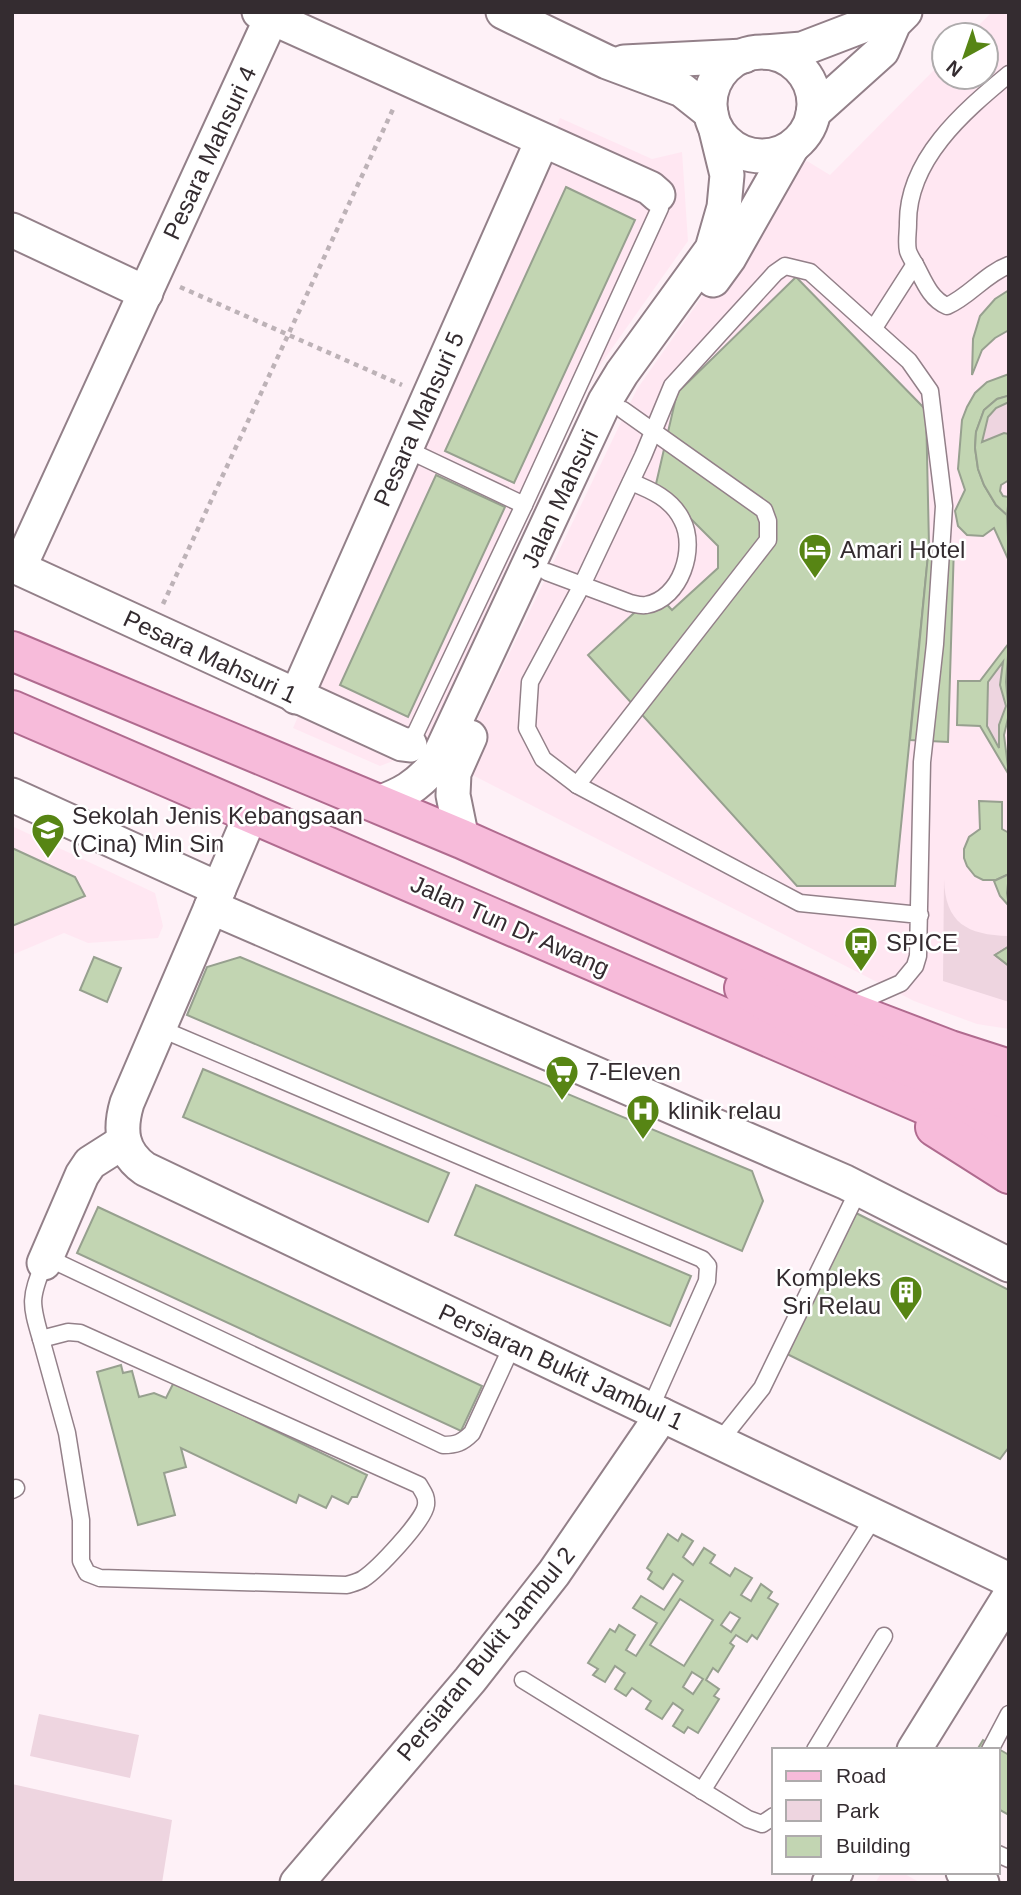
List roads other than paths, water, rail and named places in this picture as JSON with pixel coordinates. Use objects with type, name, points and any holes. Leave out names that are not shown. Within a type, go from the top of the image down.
[{"type":"main road","points":[[12,651],[462,839],[844,1009],[950,1050],[1009,1069]]},
{"type":"main road","name":"Jalan Tun Dr Awang","points":[[12,710],[942,1112],[1009,1138]]},
{"type":"main road","points":[[621,910],[797,1018],[891,1060],[1009,1100]]},
{"type":"main road","points":[[848,1071],[1009,1174]]},
{"type":"street","points":[[503,12],[607,62],[682,90],[713,122],[727,144],[742,152],[759,156],[776,154],[792,147]]},
{"type":"street","points":[[269,14],[407,80],[650,188],[658,195]]},
{"type":"street","name":"Pesara Mahsuri 4","points":[[16,567],[150,284],[269,14]]},
{"type":"street","points":[[607,62],[803,49],[870,23],[899,18]]},
{"type":"street","points":[[813,113],[882,51],[899,18]]},
{"type":"street","points":[[751,54],[773,54],[800,69],[811,90],[813,113],[809,126],[720,253],[727,175],[710,99],[720,72],[731,62],[751,54]]},
{"type":"street","name":"Pesara Mahsuri 5","points":[[296,697],[542,141]]},
{"type":"street","points":[[12,230],[150,284]]},
{"type":"street","name":"Jalan Mahsuri","points":[[433,761],[547,572],[622,410],[720,253]]},
{"type":"street","name":"Jalan Mahsuri","points":[[433,761],[605,401],[622,373],[720,253]]},
{"type":"street","name":"Pesara Mahsuri 1","points":[[16,567],[402,744],[433,761]]},
{"type":"street","points":[[376,804],[405,793],[421,780],[433,761],[453,794],[462,839]]},
{"type":"street","points":[[12,795],[215,898],[859,1189],[1009,1265]]},
{"type":"street","points":[[45,1260],[89,1163],[123,1142],[122,1128],[127,1103],[251,814]]},
{"type":"street","name":"Persiaran Bukit Jambul 1","points":[[123,1142],[135,1162],[145,1169],[1009,1580]]},
{"type":"street","name":"Persiaran Bukit Jambul 2","points":[[297,1883],[470,1680],[537,1595],[656,1412]]},
{"type":"street","points":[[915,1748],[1009,1597]]},
{"type":"street","points":[[966,1874],[982,1883]]},
{"type":"lane","points":[[1009,74],[972,104],[937,145],[917,176],[908,205],[908,249],[927,288],[939,303],[947,306],[957,302],[989,274],[1009,265]]},
{"type":"lane","points":[[433,761],[524,505],[660,208],[658,195]]},
{"type":"lane","points":[[874,328],[915,264]]},
{"type":"lane","points":[[844,1009],[901,983],[915,966],[918,956],[920,915],[922,762],[935,644],[944,506],[930,391],[909,361],[810,272],[786,266],[775,274],[672,386],[631,482],[582,585],[530,682],[527,728],[543,759],[577,785],[800,904],[920,915]]},
{"type":"lane","points":[[577,785],[768,540],[768,521],[764,510],[622,410]]},
{"type":"lane","points":[[406,449],[524,505]]},
{"type":"lane","points":[[547,572],[630,603],[644,605],[656,601],[676,586],[683,571],[688,534],[682,519],[668,501],[631,482]]},
{"type":"lane","points":[[159,1028],[702,1259],[708,1265],[707,1281],[656,1412]]},
{"type":"lane","points":[[719,1442],[762,1388],[859,1189]]},
{"type":"lane","points":[[41,1339],[68,1332],[80,1333],[419,1485],[426,1496],[426,1507],[420,1519],[371,1573],[360,1581],[347,1585],[100,1578],[87,1573],[80,1561],[81,1521],[67,1433],[41,1339],[31,1301],[45,1260],[443,1445],[456,1445],[472,1433],[513,1344]]},
{"type":"lane","points":[[702,1791],[874,1517]]},
{"type":"lane","points":[[816,1748],[884,1636]]},
{"type":"lane","points":[[523,1680],[755,1822],[762,1824],[772,1817]]},
{"type":"lane","points":[[991,1748],[1009,1714]]},
{"type":"place","name":"Amari Hotel","points":[[815,580]]},
{"type":"place","name":"Sekolah Jenis Kebangsaan (Cina) Min Sin","points":[[48,860]]},
{"type":"place","name":"SPICE","points":[[861,973]]},
{"type":"place","name":"7-Eleven","points":[[562,1102]]},
{"type":"place","name":"klinik relau","points":[[643,1141]]},
{"type":"place","name":"Kompleks Sri Relau","points":[[906,1322]]}]
